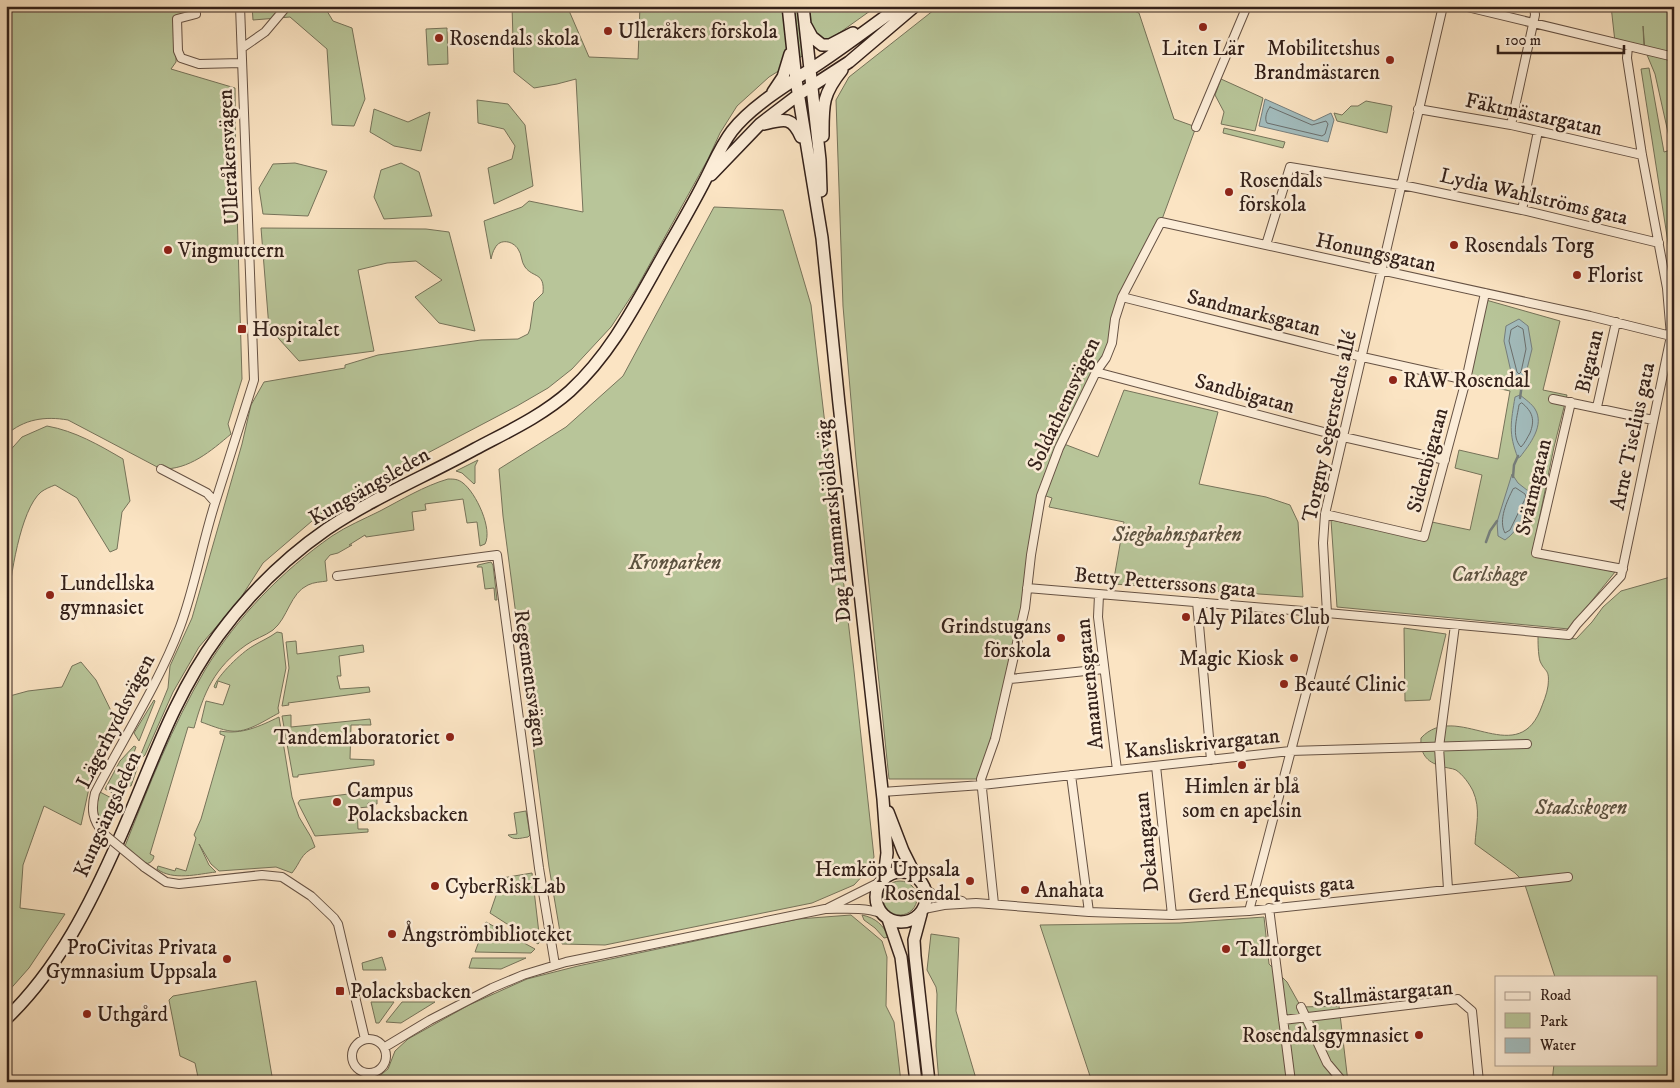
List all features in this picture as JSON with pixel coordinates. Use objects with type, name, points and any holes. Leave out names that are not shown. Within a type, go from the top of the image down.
[{"type":"main road","name":"Dag Hammarskjölds väg","points":[[788,6],[798,95],[814,160]]},
{"type":"main road","name":"Dag Hammarskjölds väg","points":[[803,6],[810,70],[814,160],[839,404],[883,795],[887,853],[882,880]]},
{"type":"main road","points":[[804,23],[817,42],[822,45],[830,45],[848,35],[867,29],[900,6]]},
{"type":"main road","points":[[814,160],[823,137],[823,112],[829,86],[849,62],[914,6]]},
{"type":"main road","name":"Kungsängsleden","points":[[6,1019],[47,973],[73,935],[120,837],[172,714],[200,664],[237,611],[260,586],[328,528],[380,498],[529,420],[570,391],[598,361],[621,330],[705,181],[717,154],[734,128],[766,99],[867,29]]},
{"type":"main road","points":[[766,99],[783,77],[788,65],[792,43]]},
{"type":"main road","name":"Kungsängsleden","points":[[705,181],[760,124],[798,95],[849,62]]},
{"type":"main road","points":[[760,124],[782,119],[792,122],[814,160]]},
{"type":"main road","name":"Dag Hammarskjölds väg","points":[[883,795],[903,851],[916,877]]},
{"type":"main road","points":[[916,1082],[901,958],[885,916],[876,899],[876,892],[882,880],[898,872],[909,873],[916,877],[925,888],[926,901],[914,940],[930,1082]]},
{"type":"main road","points":[[885,916],[895,922],[905,922],[914,920],[922,912]]},
{"type":"street","points":[[195,6],[196,14],[177,19],[178,51],[181,58],[199,64],[242,63]]},
{"type":"street","name":"Ulleråkersvägen","points":[[239,424],[254,380],[240,6]]},
{"type":"street","points":[[242,48],[265,32],[286,6]]},
{"type":"street","points":[[1196,127],[1247,6]]},
{"type":"street","name":"Torgny Segerstedts allé","points":[[1249,911],[1327,613],[1323,543],[1325,514],[1400,184],[1443,6]]},
{"type":"street","points":[[1463,6],[1674,57]]},
{"type":"street","points":[[1511,125],[1535,15],[1534,6]]},
{"type":"street","name":"Arne Tiselius gata","points":[[1569,635],[1621,576],[1671,336],[1667,288],[1642,155],[1627,58],[1628,46]]},
{"type":"street","name":"Fäktmästargatan","points":[[1418,109],[1511,125],[1642,155]]},
{"type":"street","points":[[1522,210],[1538,131]]},
{"type":"street","name":"Lydia Wahlströms gata","points":[[1266,246],[1290,166],[1400,184],[1522,210],[1659,243]]},
{"type":"street","name":"Honungsgatan","points":[[1161,222],[1616,322],[1671,336]]},
{"type":"street","name":"Soldathemsvägen","points":[[994,904],[982,779],[995,739],[1025,608],[1039,506],[1047,476],[1059,448],[1112,343],[1115,319],[1122,297],[1161,222]]},
{"type":"street","name":"Sidenbigatan","points":[[1325,514],[1424,537],[1466,380],[1485,293]]},
{"type":"street","name":"Sandmarksgatan","points":[[1122,297],[1466,380]]},
{"type":"street","name":"Bigatan","points":[[1597,407],[1616,322]]},
{"type":"street","name":"Sandbigatan","points":[[1096,372],[1344,437],[1444,460]]},
{"type":"street","points":[[1553,399],[1653,420]]},
{"type":"street","name":"Svärmgatan","points":[[1571,402],[1536,553],[1623,570]]},
{"type":"street","name":"Lägerhyddsvägen","points":[[239,424],[220,491],[215,502],[200,563],[180,626],[170,650],[95,793],[92,805],[93,818],[104,834],[144,867],[166,882],[179,884],[262,875],[282,877],[311,896],[338,924],[365,1039]]},
{"type":"street","points":[[162,469],[207,493],[215,502]]},
{"type":"street","name":"Regementsvägen","points":[[337,576],[497,555],[539,868],[555,965]]},
{"type":"street","name":"Betty Petterssons gata","points":[[1027,588],[1569,635]]},
{"type":"street","name":"Amanuensgatan","points":[[1100,594],[1098,617],[1117,770]]},
{"type":"street","points":[[1197,602],[1211,760]]},
{"type":"street","points":[[1448,889],[1439,747],[1455,625]]},
{"type":"street","points":[[1010,679],[1104,669]]},
{"type":"street","name":"Kansliskrivargatan","points":[[883,795],[911,790],[982,785],[1290,751],[1527,744]]},
{"type":"street","name":"Dekangatan","points":[[1156,766],[1172,915]]},
{"type":"street","points":[[1071,775],[1089,912]]},
{"type":"street","points":[[979,836],[987,836]]},
{"type":"street","name":"Gerd Enequists gata","points":[[925,888],[930,893],[944,898],[976,903],[1089,912],[1172,915],[1249,911],[1568,877]]},
{"type":"street","points":[[825,909],[882,880]]},
{"type":"street","name":"Gerd Enequists gata","points":[[922,912],[944,905],[976,903]]},
{"type":"street","points":[[1269,908],[1291,1082]]},
{"type":"street","points":[[385,1047],[430,1020],[492,988],[522,975],[555,965],[825,909],[870,910],[885,916]]},
{"type":"street","name":"Stallmästargatan","points":[[1283,1020],[1458,999],[1472,1011],[1479,1082]]},
{"type":"street","points":[[1301,1007],[1327,1063],[1343,1082]]},
{"type":"street","points":[[365,1039],[377,1040],[385,1047],[387,1060],[384,1066],[376,1072],[369,1074],[361,1072],[356,1068],[352,1057],[355,1046],[365,1039]]},
{"type":"street","points":[[366,1082],[369,1074]]},
{"type":"green space","points":[[6,6],[186,6],[177,27],[176,62],[171,69],[235,88],[236,208],[242,379],[228,424],[231,434],[207,453],[190,463],[161,469],[68,420],[51,418],[35,420],[20,425],[6,435],[6,415],[9,398],[6,400]]},
{"type":"green space","points":[[252,6],[324,6],[333,21],[352,28],[365,99],[354,126],[332,125],[327,49],[290,17],[253,20]]},
{"type":"green space","points":[[512,6],[567,6],[589,57],[638,59],[640,6],[877,6],[842,31],[769,77],[737,106],[720,133],[708,159],[636,289],[611,327],[572,369],[548,388],[517,406],[331,506],[263,563],[240,599],[199,647],[173,692],[145,755],[140,760],[131,786],[128,786],[168,688],[170,666],[192,618],[242,444],[251,405],[264,382],[345,368],[345,365],[378,355],[481,340],[518,339],[528,334],[534,302],[543,293],[542,282],[538,276],[525,267],[519,251],[513,244],[503,242],[497,245],[491,259],[484,221],[522,207],[529,201],[583,212],[576,79],[534,88],[514,72]]},
{"type":"green space","points":[[939,6],[1122,6],[1139,13],[1174,119],[1196,127],[1161,222],[1122,297],[1112,343],[1047,476],[1023,607],[981,779],[889,779],[856,459],[843,306],[836,100],[849,77]]},
{"type":"green space","points":[[1611,6],[1674,6],[1674,146],[1669,137],[1655,74],[1645,50],[1643,26],[1644,49],[1615,42]]},
{"type":"green space","points":[[447,28],[448,64],[428,65],[426,29]]},
{"type":"green space","points":[[1649,68],[1664,152],[1674,149],[1674,281],[1641,69]]},
{"type":"green space","points":[[1221,79],[1263,98],[1255,131],[1221,124],[1224,112],[1215,95]]},
{"type":"green space","points":[[477,100],[508,104],[525,125],[533,186],[494,204],[488,168],[512,159],[515,146],[504,129],[478,123]]},
{"type":"green space","points":[[1366,101],[1392,106],[1387,133],[1337,121],[1334,113],[1342,115],[1351,106],[1358,106]]},
{"type":"green space","points":[[374,109],[408,122],[430,112],[421,151],[394,146],[370,132]]},
{"type":"green space","points":[[1224,128],[1285,142],[1283,148],[1223,133]]},
{"type":"green space","points":[[295,163],[327,171],[308,216],[263,214],[259,188],[273,164]]},
{"type":"green space","points":[[401,163],[419,172],[432,216],[384,219],[374,197],[381,170]]},
{"type":"green space","name":"Kronparken","points":[[714,207],[783,210],[811,305],[874,857],[868,870],[854,885],[812,903],[605,945],[562,944],[549,867],[503,516],[499,469],[566,427],[623,376]]},
{"type":"green space","points":[[261,228],[426,229],[449,232],[475,331],[439,323],[415,297],[442,280],[416,261],[387,263],[358,270],[374,351],[299,361],[269,328]]},
{"type":"green space","name":"Carlshage","points":[[1486,300],[1560,321],[1543,390],[1567,395],[1554,447],[1532,554],[1615,572],[1569,629],[1337,607],[1331,520],[1422,538],[1427,521],[1470,530],[1482,475],[1455,468],[1459,450],[1498,459],[1510,391],[1469,382]]},
{"type":"green space","name":"Siegbahnsparken","points":[[1124,390],[1218,412],[1199,484],[1266,497],[1290,505],[1298,522],[1303,597],[1113,584],[1124,522],[1049,507],[1052,498],[1043,495],[1064,444],[1098,457]]},
{"type":"green space","points":[[47,426],[77,435],[123,459],[130,501],[122,512],[117,549],[110,552],[77,498],[55,485],[41,492],[27,514],[22,529],[11,579],[8,606],[6,607],[6,455],[22,437]]},
{"type":"green space","points":[[478,460],[475,466],[474,484],[462,473],[456,471]]},
{"type":"green space","points":[[448,479],[456,479],[463,483],[478,503],[487,530],[485,544],[480,546],[477,522],[467,523],[463,499],[425,504],[426,510],[412,512],[414,530],[366,537],[365,535],[338,553],[330,555],[325,561],[327,581],[313,583],[302,589],[278,625],[235,654],[218,672],[206,692],[194,728],[188,727],[150,854],[154,858],[145,864],[125,846],[182,713],[205,670],[231,632],[278,580],[332,536],[413,493]]},
{"type":"green space","points":[[491,562],[493,565],[497,600],[495,600],[494,588],[485,589],[482,567],[477,567],[478,565]]},
{"type":"green space","name":"Stadsskogen","points":[[1674,576],[1674,1082],[1552,1082],[1554,1066],[1658,1066],[1658,976],[1555,976],[1524,882],[1515,873],[1475,844],[1477,804],[1471,788],[1456,770],[1431,762],[1425,756],[1421,738],[1435,728],[1451,726],[1501,735],[1516,734],[1529,727],[1540,711],[1548,686],[1548,673],[1539,658],[1538,634],[1576,639],[1603,607],[1621,591]]},
{"type":"green space","points":[[1404,628],[1446,634],[1430,700],[1405,701]]},
{"type":"green space","points":[[277,632],[282,633],[286,668],[278,708],[279,713],[256,725],[237,731],[223,730],[201,722],[206,701],[223,705],[230,685],[218,681],[216,688],[214,687],[216,682],[225,671],[248,649]]},
{"type":"green space","points":[[296,641],[297,654],[363,645],[364,652],[339,656],[341,676],[337,676],[340,689],[369,687],[370,692],[288,703],[289,705],[282,706],[289,668],[286,642]]},
{"type":"green space","points":[[81,662],[96,680],[116,721],[91,779],[81,825],[44,806],[23,865],[20,908],[65,914],[29,968],[6,994],[6,697],[28,691],[62,687],[72,666]]},
{"type":"green space","points":[[155,701],[139,741],[134,733]]},
{"type":"green space","points":[[291,715],[291,727],[370,719],[371,725],[351,725],[350,759],[374,760],[374,765],[293,777],[282,716]]},
{"type":"green space","points":[[279,717],[292,797],[299,817],[315,847],[304,855],[292,873],[276,867],[219,871],[211,864],[199,844],[209,865],[216,872],[178,876],[163,873],[157,869],[158,866],[175,871],[176,868],[186,871],[196,838],[194,835],[201,819],[225,736],[220,734],[220,731],[243,731]]},
{"type":"green space","points":[[134,746],[136,747],[118,796],[105,789],[120,761]]},
{"type":"green space","points":[[381,790],[381,796],[377,798],[377,804],[368,803],[368,807],[357,808],[358,829],[368,829],[368,832],[315,836],[298,803],[300,800]]},
{"type":"green space","points":[[100,792],[115,800],[106,829],[97,811]]},
{"type":"green space","points":[[526,811],[530,835],[517,839],[510,837],[508,835],[517,834],[514,813]]},
{"type":"green space","points":[[532,873],[540,942],[538,944],[490,913],[502,878]]},
{"type":"green space","points":[[900,881],[907,882],[912,886],[916,891],[916,905],[912,910],[907,914],[900,915],[893,914],[888,910],[884,905],[883,898],[884,891],[888,886],[893,882]]},
{"type":"green space","points":[[851,915],[882,941],[887,957],[886,1006],[894,1022],[901,1082],[376,1082],[378,1077],[388,1069],[395,1051],[408,1039],[469,1005],[527,979],[578,966],[798,919]]},
{"type":"green space","points":[[862,915],[878,923],[889,937],[884,938],[864,920]]},
{"type":"green space","points":[[1264,917],[1269,964],[1287,982],[1301,1007],[1339,1006],[1348,1082],[1092,1082],[1040,925],[1180,923]]},
{"type":"green space","points":[[486,922],[535,949],[531,953],[475,952]]},
{"type":"green space","points":[[931,934],[959,938],[956,1011],[977,1082],[939,1082],[936,1046],[937,994],[936,987],[927,970]]},
{"type":"green space","points":[[382,957],[386,970],[363,970],[362,963]]},
{"type":"green space","points":[[472,958],[526,958],[501,969],[469,968]]},
{"type":"green space","points":[[256,981],[273,1082],[199,1082],[195,1063],[180,1056],[169,1000],[173,996]]},
{"type":"green space","points":[[371,1002],[394,1002],[379,1023],[376,1023]]},
{"type":"green space","points":[[402,1002],[435,1002],[401,1023],[386,1022]]},
{"type":"water","points":[[1265,99],[1314,121],[1331,113],[1334,120],[1328,142],[1259,126]]},
{"type":"water","points":[[1519,319],[1528,326],[1532,349],[1522,385],[1514,385],[1504,341],[1506,326]]},
{"type":"water","points":[[1520,395],[1535,409],[1538,421],[1532,440],[1518,458],[1511,428],[1515,397]]},
{"type":"water","points":[[1512,474],[1518,483],[1532,494],[1519,525],[1505,540],[1498,536],[1497,522]]},
{"type":"waterway","points":[[1520,398],[1522,384]]},
{"type":"waterway","points":[[1513,477],[1514,465],[1518,456]]},
{"type":"waterway","points":[[1486,542],[1490,531],[1497,521]]},
{"type":"place","name":"Liten Lär","points":[[1203,27]]},
{"type":"place","name":"Ulleråkers förskola","points":[[608,31]]},
{"type":"place","name":"Rosendals skola","points":[[439,38]]},
{"type":"place","name":"Mobilitetshus Brandmästaren","points":[[1390,60]]},
{"type":"place","name":"Rosendals förskola","points":[[1229,192]]},
{"type":"place","name":"Rosendals Torg","points":[[1454,245]]},
{"type":"place","name":"Vingmuttern","points":[[168,250]]},
{"type":"place","name":"Florist","points":[[1577,275]]},
{"type":"place","name":"Hospitalet","points":[[242,329]]},
{"type":"place","name":"RAW Rosendal","points":[[1393,380]]},
{"type":"place","name":"Lundellska gymnasiet","points":[[50,595]]},
{"type":"place","name":"Aly Pilates Club","points":[[1186,617]]},
{"type":"place","name":"Grindstugans förskola","points":[[1061,638]]},
{"type":"place","name":"Magic Kiosk","points":[[1294,658]]},
{"type":"place","name":"Beauté Clinic","points":[[1284,684]]},
{"type":"place","name":"Tandemlaboratoriet","points":[[450,737]]},
{"type":"place","name":"Himlen är blå som en apelsin","points":[[1242,765]]},
{"type":"place","name":"Campus Polacksbacken","points":[[337,802]]},
{"type":"place","name":"Hemköp Uppsala Rosendal","points":[[970,881]]},
{"type":"place","name":"CyberRiskLab","points":[[435,886]]},
{"type":"place","name":"Anahata","points":[[1025,890]]},
{"type":"place","name":"Ångströmbiblioteket","points":[[392,934]]},
{"type":"place","name":"Talltorget","points":[[1226,949]]},
{"type":"place","name":"ProCivitas Privata Gymnasium Uppsala","points":[[227,959]]},
{"type":"place","name":"Polacksbacken","points":[[340,991]]},
{"type":"place","name":"Uthgård","points":[[87,1014]]},
{"type":"place","name":"Rosendalsgymnasiet","points":[[1419,1035]]}]
